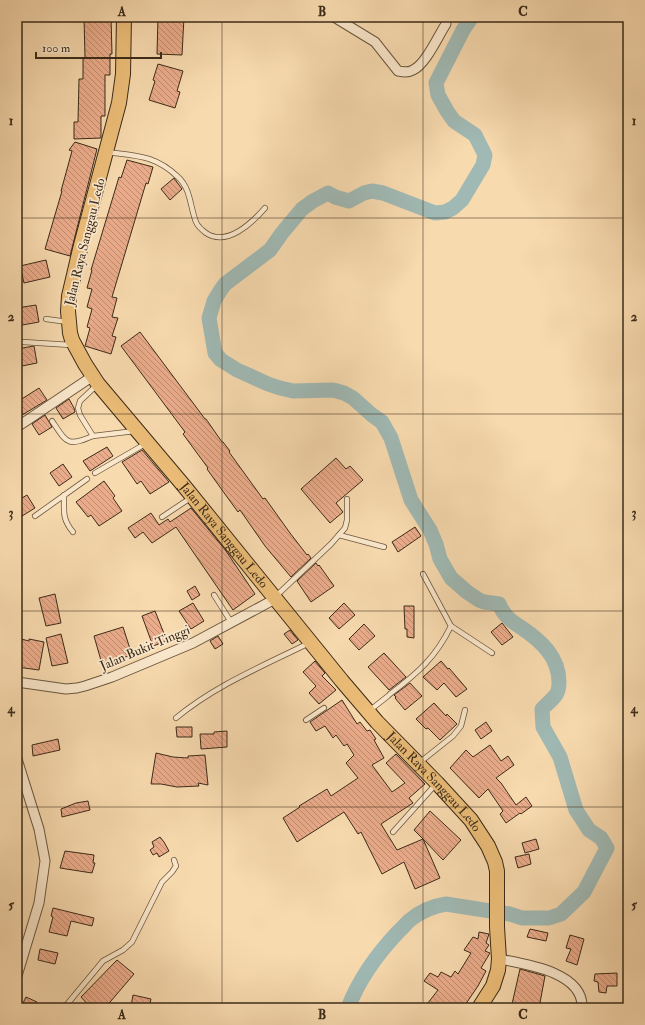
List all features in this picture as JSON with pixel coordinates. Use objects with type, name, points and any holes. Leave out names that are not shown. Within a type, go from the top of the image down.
[{"type":"highway","name":"Jalan Raya Sanggau Ledo","points":[[124,17],[122,87],[107,152],[71,288],[68,307],[68,322],[74,345],[96,380],[310,642],[347,691],[437,783],[471,820],[484,840],[495,862],[497,871],[497,927],[499,959],[496,980],[478,1008]]},
{"type":"street","points":[[334,17],[375,42],[398,71],[406,73],[414,70],[424,60],[446,24]]},
{"type":"street","points":[[17,427],[96,380]]},
{"type":"street","name":"Jalan Bukit Tinggi","points":[[17,682],[66,688],[81,687],[112,677],[193,643],[274,599]]},
{"type":"street","points":[[17,759],[39,829],[45,861],[39,903],[17,976]]},
{"type":"street","points":[[499,959],[555,973],[572,985],[581,996],[582,1008]]},
{"type":"lane","points":[[107,152],[149,158],[168,168],[180,178],[186,187],[196,223],[207,234],[215,238],[223,238],[234,233],[248,224],[265,208]]},
{"type":"lane","points":[[46,319],[68,322]]},
{"type":"lane","points":[[23,342],[74,345]]},
{"type":"lane","points":[[93,436],[80,415],[78,408],[80,402],[96,380]]},
{"type":"lane","points":[[52,421],[64,439],[76,443],[93,436],[137,430]]},
{"type":"lane","points":[[95,473],[147,442]]},
{"type":"lane","points":[[35,516],[87,479]]},
{"type":"lane","points":[[64,495],[64,517],[67,525],[73,532]]},
{"type":"lane","points":[[162,517],[192,497]]},
{"type":"lane","points":[[274,599],[346,528],[347,499]]},
{"type":"lane","points":[[339,535],[384,547]]},
{"type":"lane","points":[[423,574],[452,626],[492,653]]},
{"type":"lane","points":[[214,595],[231,622]]},
{"type":"lane","points":[[368,712],[412,678],[435,654],[452,626]]},
{"type":"lane","points":[[176,718],[190,706],[221,687],[310,642]]},
{"type":"lane","points":[[306,720],[324,708]]},
{"type":"lane","points":[[418,764],[453,736],[461,726],[465,710]]},
{"type":"lane","points":[[393,832],[437,783]]},
{"type":"lane","points":[[64,1008],[103,961],[123,950],[132,942],[162,882],[176,866],[174,860]]},
{"type":"building","points":[[84,17],[111,17],[112,54],[110,54],[110,75],[105,75],[105,116],[101,116],[101,138],[74,139],[74,122],[78,122],[79,79],[83,79],[83,58],[85,58]]},
{"type":"building","points":[[158,17],[184,17],[182,55],[157,54]]},
{"type":"building","points":[[158,64],[183,71],[177,91],[180,92],[175,108],[149,100],[155,81],[153,80]]},
{"type":"building","points":[[75,142],[97,149],[70,256],[45,249],[72,151],[69,150]]},
{"type":"building","points":[[127,160],[153,167],[148,184],[146,183],[112,297],[117,298],[112,317],[118,318],[112,336],[116,337],[111,354],[85,346],[90,328],[87,327],[92,309],[87,307],[92,289],[87,288],[119,177],[121,178]]},
{"type":"building","points":[[174,178],[182,189],[170,200],[161,189]]},
{"type":"building","points":[[46,260],[50,277],[24,283],[20,266]]},
{"type":"building","points":[[36,305],[39,322],[17,326],[17,308]]},
{"type":"building","points":[[140,332],[230,451],[229,452],[263,499],[265,498],[290,533],[311,558],[291,577],[265,546],[240,510],[238,512],[183,434],[185,432],[121,346]]},
{"type":"building","points":[[34,346],[37,363],[17,367],[17,349]]},
{"type":"building","points":[[39,388],[47,400],[17,418],[17,402]]},
{"type":"building","points":[[69,399],[75,412],[63,419],[56,408]]},
{"type":"building","points":[[45,415],[52,427],[39,435],[32,424]]},
{"type":"building","points":[[107,447],[113,456],[90,471],[83,461]]},
{"type":"building","points":[[142,450],[169,482],[150,494],[141,481],[137,484],[122,462]]},
{"type":"building","points":[[336,458],[346,469],[350,466],[363,480],[336,503],[343,512],[330,523],[301,489]]},
{"type":"building","points":[[63,464],[72,477],[59,486],[50,473]]},
{"type":"building","points":[[104,481],[115,496],[113,498],[122,511],[99,526],[91,515],[88,517],[76,502]]},
{"type":"building","points":[[27,495],[35,508],[22,516],[17,508],[17,501]]},
{"type":"building","points":[[191,508],[226,551],[255,594],[233,610],[176,527],[152,543],[143,532],[135,538],[128,528],[151,513],[159,525],[168,519],[170,522]]},
{"type":"building","points":[[415,527],[421,536],[398,552],[392,542]]},
{"type":"building","points":[[316,563],[334,586],[311,602],[297,581]]},
{"type":"building","points":[[195,586],[200,595],[192,600],[187,591]]},
{"type":"building","points":[[55,594],[61,623],[46,626],[39,598]]},
{"type":"building","points":[[193,603],[204,621],[191,629],[179,611]]},
{"type":"building","points":[[344,603],[355,615],[339,629],[329,618]]},
{"type":"building","points":[[404,606],[414,606],[414,638],[407,637],[407,629],[405,629]]},
{"type":"building","points":[[155,611],[167,641],[153,646],[142,616]]},
{"type":"building","points":[[502,623],[513,637],[502,645],[491,632]]},
{"type":"building","points":[[364,624],[375,636],[359,650],[349,639]]},
{"type":"building","points":[[123,627],[132,655],[102,664],[94,636]]},
{"type":"building","points":[[290,630],[298,640],[292,644],[284,634]]},
{"type":"building","points":[[61,634],[68,663],[52,666],[46,638]]},
{"type":"building","points":[[218,636],[223,644],[215,649],[210,641]]},
{"type":"building","points":[[17,638],[29,641],[29,639],[44,642],[39,670],[17,667]]},
{"type":"building","points":[[384,653],[406,677],[389,690],[368,667]]},
{"type":"building","points":[[315,661],[325,673],[322,676],[336,690],[319,704],[309,693],[316,686],[303,672]]},
{"type":"building","points":[[441,661],[467,689],[456,697],[444,683],[437,690],[423,677]]},
{"type":"building","points":[[410,683],[422,696],[405,710],[394,695]]},
{"type":"building","points":[[342,700],[357,724],[360,722],[367,731],[370,730],[376,739],[374,740],[384,758],[372,765],[392,792],[405,783],[386,763],[396,754],[425,784],[409,798],[413,803],[381,824],[397,850],[423,839],[440,878],[415,889],[404,862],[382,874],[361,832],[358,834],[344,812],[297,842],[283,818],[300,807],[299,806],[327,789],[331,796],[358,778],[346,763],[354,755],[347,744],[344,746],[336,735],[333,738],[325,726],[316,731],[310,722]]},
{"type":"building","points":[[434,703],[446,716],[447,714],[457,724],[440,740],[416,719]]},
{"type":"building","points":[[486,722],[492,731],[481,739],[475,730]]},
{"type":"building","points":[[176,727],[192,727],[192,737],[177,737]]},
{"type":"building","points":[[227,731],[227,747],[201,749],[200,734],[214,734],[214,732]]},
{"type":"building","points":[[58,739],[60,750],[33,756],[32,745]]},
{"type":"building","points":[[490,745],[501,761],[508,756],[514,765],[496,778],[516,805],[526,797],[532,806],[506,823],[500,814],[503,811],[488,789],[479,798],[450,768],[466,750],[473,757]]},
{"type":"building","points":[[156,753],[173,757],[188,758],[188,756],[205,755],[208,785],[198,783],[199,786],[177,787],[151,784]]},
{"type":"building","points":[[88,801],[90,810],[62,817],[61,809],[76,803]]},
{"type":"building","points":[[430,811],[461,840],[443,860],[414,830]]},
{"type":"building","points":[[160,837],[169,851],[159,857],[157,853],[153,855],[150,850],[154,847],[152,842]]},
{"type":"building","points":[[536,839],[539,849],[525,853],[522,843]]},
{"type":"building","points":[[65,851],[94,855],[93,863],[95,863],[92,873],[60,868]]},
{"type":"building","points":[[529,854],[531,864],[518,868],[515,857]]},
{"type":"building","points":[[53,908],[94,918],[92,926],[71,921],[67,936],[49,932],[53,917],[51,916]]},
{"type":"building","points":[[530,929],[548,933],[546,941],[527,937]]},
{"type":"building","points":[[479,932],[489,934],[486,943],[489,945],[485,951],[490,953],[481,968],[486,971],[463,1008],[424,1008],[438,990],[424,981],[430,973],[438,977],[441,972],[451,977],[455,971],[458,974],[471,953],[464,950],[473,937],[478,939]]},
{"type":"building","points":[[570,935],[584,939],[577,965],[566,961],[571,949],[566,948]]},
{"type":"building","points":[[40,949],[58,953],[55,964],[38,960]]},
{"type":"building","points":[[117,960],[134,974],[105,1008],[91,1008],[81,997]]},
{"type":"building","points":[[520,969],[545,976],[539,1008],[512,1004]]},
{"type":"building","points":[[617,973],[617,986],[607,986],[606,993],[599,992],[598,982],[594,981],[595,974]]},
{"type":"building","points":[[133,995],[151,999],[149,1008],[131,1006]]},
{"type":"building","points":[[26,997],[37,1002],[34,1008],[27,1008],[22,1005]]},
{"type":"waterway","points":[[348,1008],[363,977],[377,957],[399,931],[418,914],[446,904],[510,914],[522,918],[549,918],[561,914],[584,892],[607,848],[601,838],[589,830],[576,810],[560,757],[543,727],[542,709],[556,695],[559,685],[558,673],[552,657],[548,650],[536,638],[508,618],[499,604],[479,600],[451,578],[440,559],[430,530],[411,500],[391,438],[382,422],[353,398],[344,393],[333,390],[293,391],[268,384],[237,370],[221,360],[215,353],[209,318],[214,301],[225,284],[270,250],[302,209],[328,193],[335,197],[349,201],[364,193],[372,191],[383,193],[435,213],[445,212],[453,208],[462,200],[483,165],[485,155],[475,135],[454,121],[447,111],[438,95],[436,83],[463,30],[472,17]]}]
